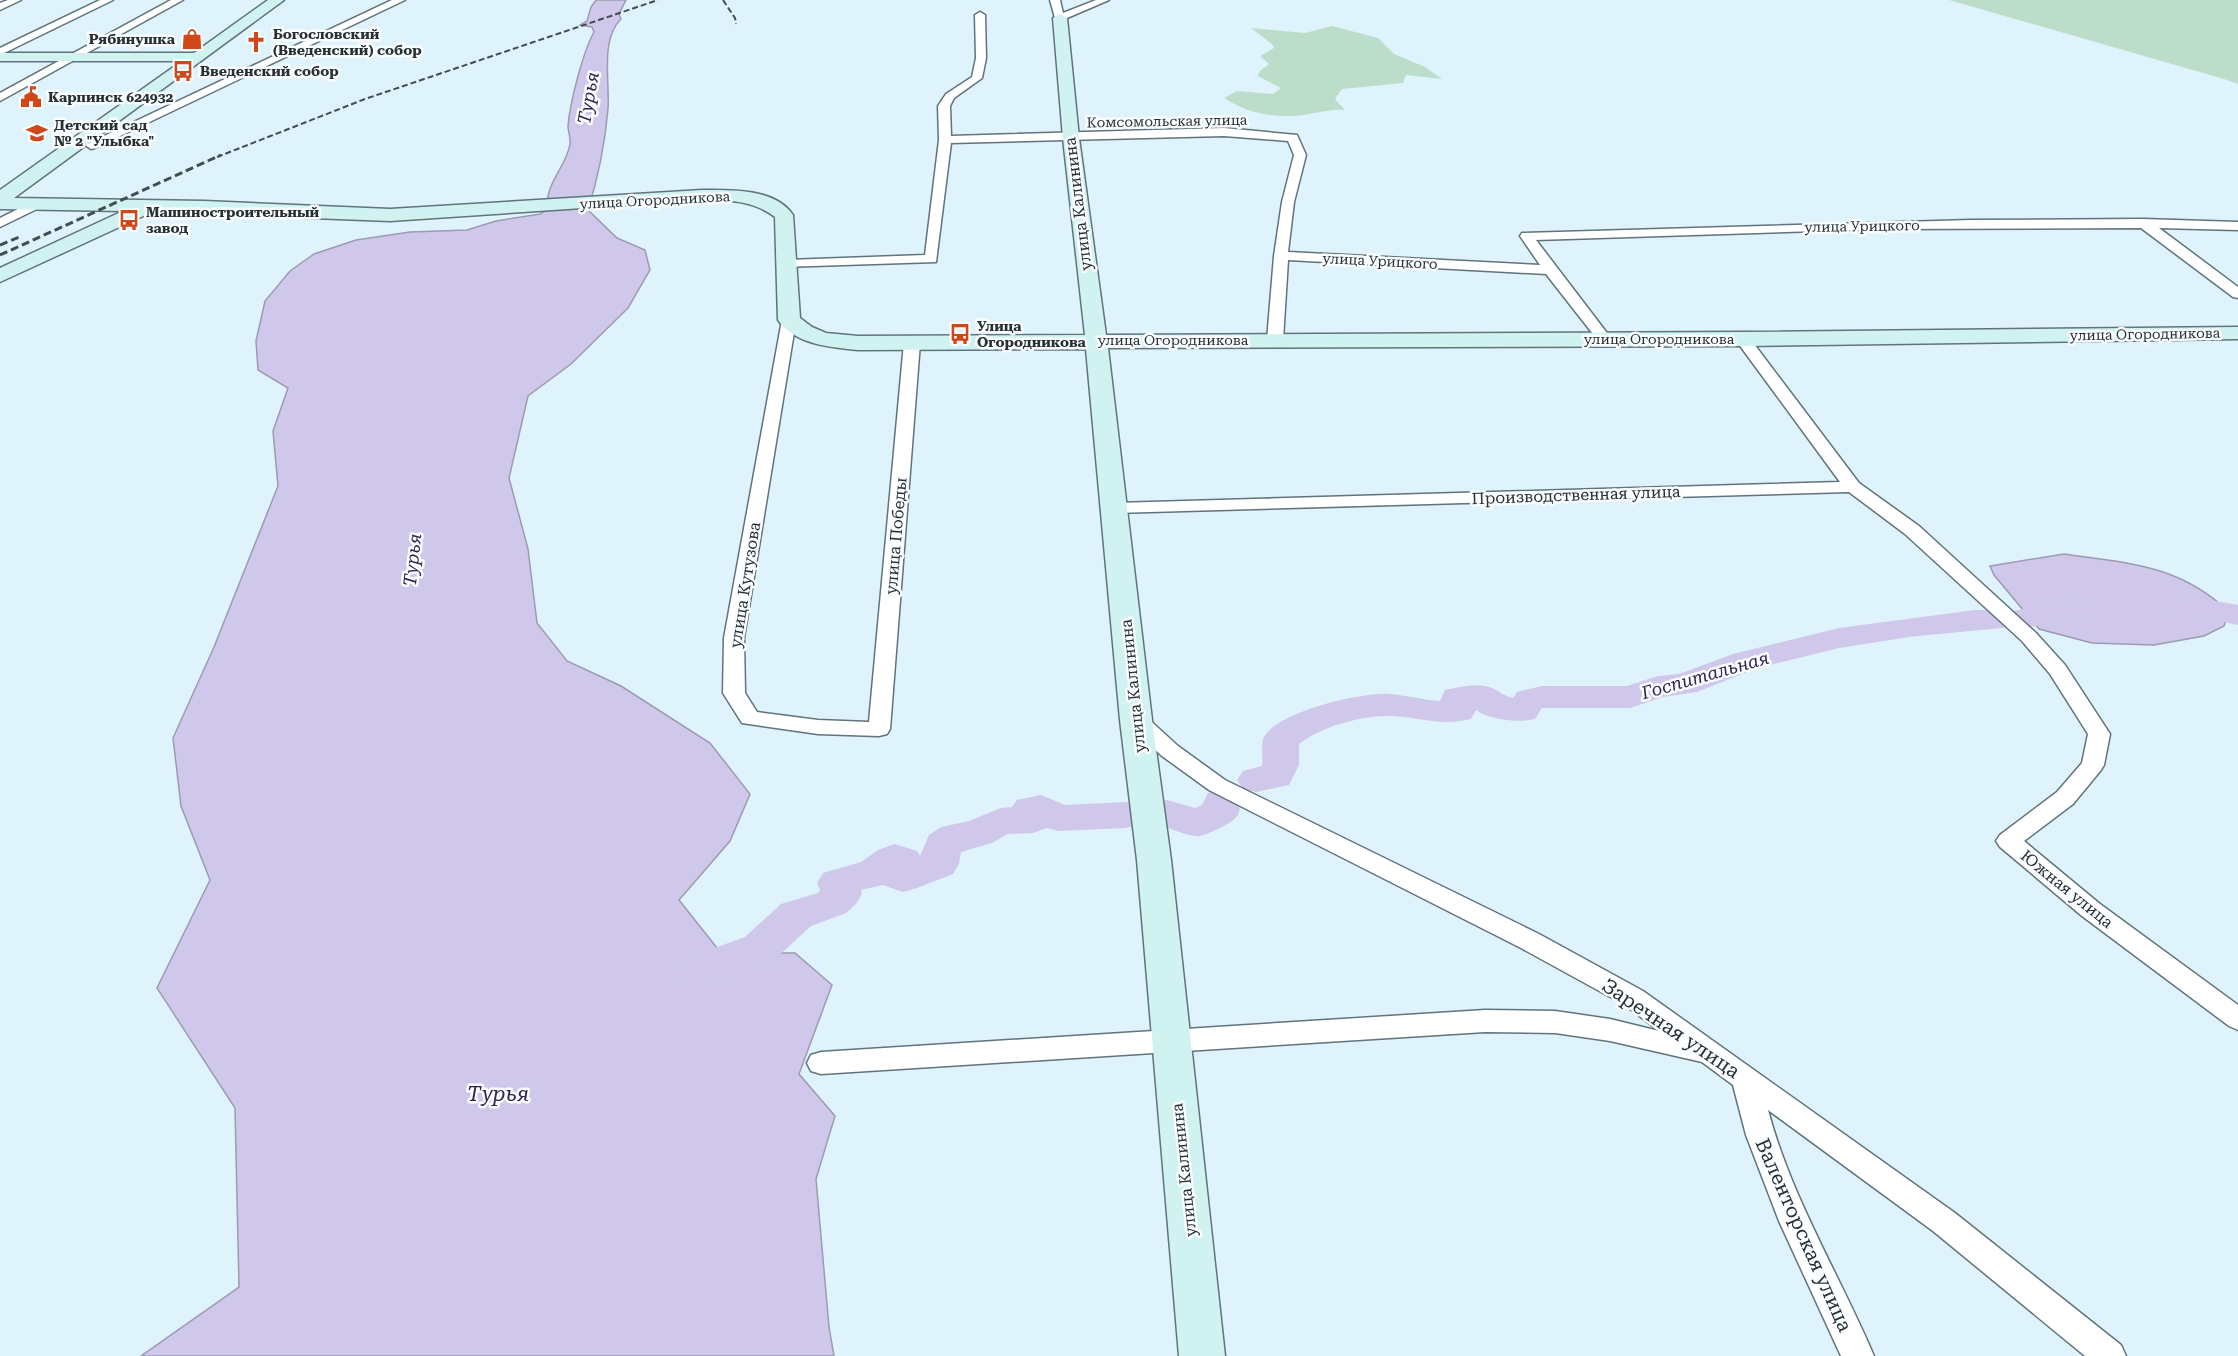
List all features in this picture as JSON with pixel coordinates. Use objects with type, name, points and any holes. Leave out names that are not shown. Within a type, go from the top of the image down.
[{"type":"street","points":[[0,7],[16,0]]},
{"type":"street","points":[[0,54],[108,0]]},
{"type":"street","points":[[0,98],[178,0]]},
{"type":"street","points":[[6,202],[277,0]]},
{"type":"street","points":[[92,139],[400,0]]},
{"type":"street","points":[[1057,9],[1104,0]]},
{"type":"street","name":"улица Калинина","points":[[1057,9],[1115,507],[1136,720],[1154,860],[1202,1356]]},
{"type":"street","points":[[787,264],[931,259],[945,140],[944,106],[950,96],[977,78],[981,58],[980,15]]},
{"type":"street","points":[[0,54],[71,58],[198,57]]},
{"type":"street","name":"Комсомольская улица","points":[[945,140],[1224,132],[1293,138],[1300,155],[1288,202],[1281,256],[1275,340]]},
{"type":"street","name":"улица Огородникова","points":[[6,202],[149,205],[390,215],[702,195],[758,198],[784,215],[789,320],[810,336],[831,341],[912,343],[1743,339],[2238,333]]},
{"type":"street","points":[[0,223],[36,204]]},
{"type":"street","points":[[0,276],[124,219],[149,205]]},
{"type":"street","points":[[2143,223],[2238,294]]},
{"type":"street","name":"улица Урицкого","points":[[1605,339],[1550,270],[1527,236],[1879,225],[2143,223],[2238,226]]},
{"type":"street","name":"улица Урицкого","points":[[1281,256],[1550,270]]},
{"type":"street","name":"улица Кутузова","points":[[789,320],[734,638],[734,693],[750,718],[818,727],[879,729]]},
{"type":"street","points":[[1743,339],[1853,487]]},
{"type":"street","name":"улица Победы","points":[[879,729],[912,343]]},
{"type":"street","name":"Производственная улица","points":[[1115,507],[1853,487]]},
{"type":"street","name":"Южная улица","points":[[1853,487],[1912,530],[1962,578],[2030,636],[2058,670],[2099,734],[2093,765],[2065,798],[2008,841],[2091,910],[2238,1019]]},
{"type":"street","name":"Заречная улица","points":[[1136,720],[1170,751],[1217,785],[1540,946],[1634,998],[1944,1222],[2110,1356]]},
{"type":"street","points":[[821,1064],[1485,1021],[1555,1023],[1610,1030],[1712,1054]]},
{"type":"street","name":"Валенторская улица","points":[[1745,1077],[1760,1135],[1794,1221],[1858,1356]]},
{"type":"green space","points":[[1949,0],[2238,0],[2238,84],[2224,79]]},
{"type":"green space","points":[[1332,26],[1378,38],[1394,54],[1425,67],[1442,79],[1406,75],[1403,83],[1342,89],[1335,99],[1345,110],[1293,116],[1262,114],[1242,108],[1224,98],[1237,91],[1273,94],[1281,88],[1258,76],[1260,71],[1269,64],[1260,56],[1274,48],[1251,28],[1305,33]]},
{"type":"water","name":"Турья","points":[[596,0],[626,0],[619,14],[621,19],[610,38],[608,49],[607,122],[601,160],[588,210],[617,238],[645,250],[650,270],[628,308],[571,364],[528,396],[509,478],[528,549],[537,623],[567,661],[621,686],[710,743],[750,794],[730,841],[679,900],[721,953],[795,953],[832,985],[799,1074],[835,1116],[816,1179],[829,1327],[834,1356],[141,1356],[239,1287],[235,1108],[157,988],[210,880],[181,806],[173,738],[214,647],[278,486],[273,431],[288,388],[258,370],[256,341],[265,301],[290,271],[314,254],[356,240],[410,232],[467,230],[496,221],[540,214],[548,209],[549,192],[568,152],[571,104],[581,64],[594,32],[592,27],[580,25],[587,21],[591,7]]},
{"type":"water","points":[[2064,554],[2131,564],[2172,575],[2192,584],[2229,612],[2224,626],[2204,636],[2154,645],[2092,643],[2039,629],[1994,575],[1990,566]]},
{"type":"waterway","name":"Госпитальная","points":[[2182,605],[2238,615]]},
{"type":"waterway","name":"Госпитальная","points":[[2025,618],[2076,609]]},
{"type":"waterway","name":"Госпитальная","points":[[1256,780],[1276,776],[1281,765],[1281,740],[1300,725],[1327,715],[1387,705],[1437,712],[1458,711],[1457,698],[1481,696],[1491,705],[1522,711],[1529,700],[1542,697],[1630,697],[1658,687],[1685,684],[1745,661],[1839,638],[1909,627],[1975,620],[1999,620]]},
{"type":"waterway","name":"Госпитальная","points":[[1167,813],[1197,823],[1220,812],[1221,802]]},
{"type":"waterway","name":"Госпитальная","points":[[702,969],[760,948],[796,915],[832,903],[842,894],[837,883],[873,873],[895,858],[903,861],[897,875],[903,878],[939,864],[943,845],[955,837],[978,833],[1001,821],[1033,820],[1030,809],[1041,808],[1059,818],[1126,815]]},
{"type":"railway","points":[[217,157],[365,99],[658,0]]},
{"type":"railway","points":[[723,0],[735,18],[736,24]]},
{"type":"railway","points":[[0,255],[221,155]]},
{"type":"railway","points":[[0,245],[22,236]]},
{"type":"place","name":"Рябинушка","points":[[192,39]]},
{"type":"place","name":"Богословский (Введенский) собор","points":[[256,42]]},
{"type":"place","name":"Введенский собор","points":[[183,71]]},
{"type":"place","name":"Карпинск 624932","points":[[31,97]]},
{"type":"place","name":"Детский сад № 2 \"Улыбка\"","points":[[37,133]]},
{"type":"place","name":"Машиностроительный завод","points":[[129,220]]},
{"type":"place","name":"Улица Огородникова","points":[[960,334]]}]
